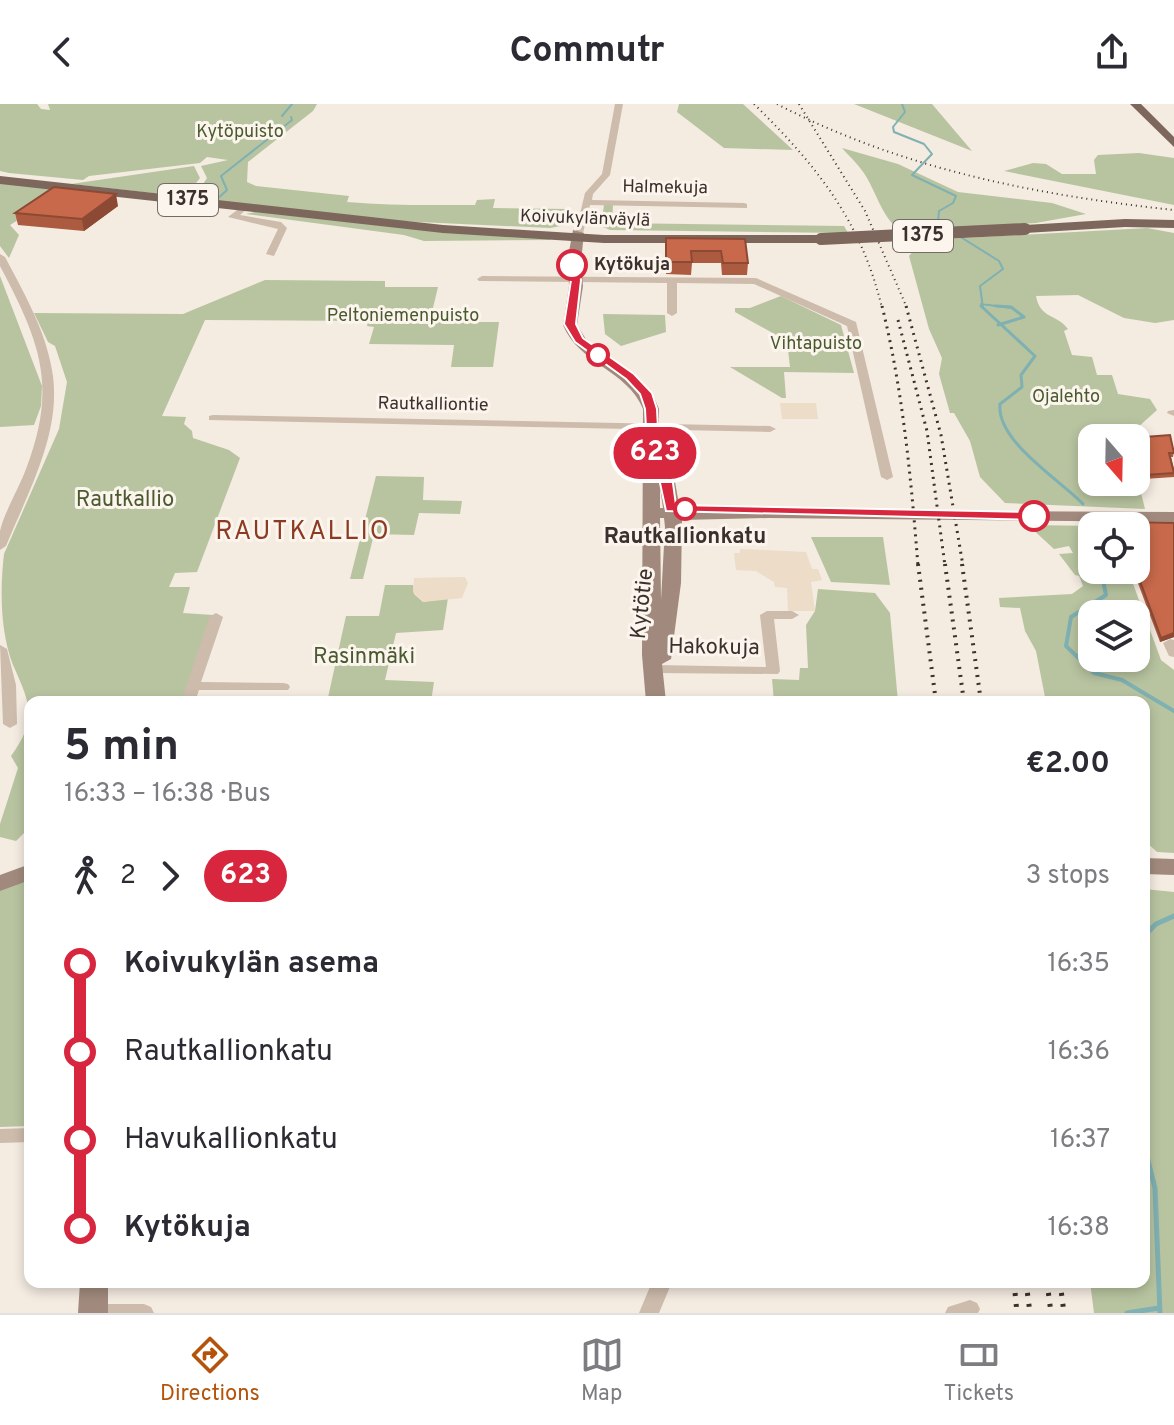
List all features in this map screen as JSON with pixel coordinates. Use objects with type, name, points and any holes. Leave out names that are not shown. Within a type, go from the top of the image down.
[{"type":"main road","points":[[1135,104],[1174,144]]},
{"type":"main road","points":[[1144,104],[1174,133]]},
{"type":"main road","name":"Koivukylänväylä","points":[[0,180],[375,222],[583,235],[821,239],[1174,221]]},
{"type":"street","points":[[583,235],[586,202],[606,175],[619,104]]},
{"type":"street","name":"Halmekuja","points":[[586,202],[744,206]]},
{"type":"street","points":[[245,207],[232,217],[278,224],[283,228],[271,254]]},
{"type":"street","name":"Kytötie","points":[[583,235],[582,274],[576,280],[570,324],[587,347],[630,376],[646,393],[652,427],[653,449],[649,462],[665,512],[673,597],[661,659],[656,669],[656,696]]},
{"type":"street","points":[[0,257],[40,342],[49,389],[43,432],[0,546]]},
{"type":"street","points":[[482,279],[762,282],[852,324],[887,477]]},
{"type":"street","points":[[672,280],[672,313]]},
{"type":"street","name":"Rautkalliontie","points":[[213,418],[770,429]]},
{"type":"street","points":[[665,512],[1174,517]]},
{"type":"street","name":"Hakokuja","points":[[656,669],[773,671],[767,615],[792,615]]},
{"type":"street","points":[[190,696],[216,617]]},
{"type":"street","points":[[0,649],[9,685],[10,724]]},
{"type":"street","points":[[194,686],[283,687]]},
{"type":"street","points":[[1150,866],[1174,867]]},
{"type":"street","points":[[0,883],[24,874]]},
{"type":"street","points":[[0,1136],[24,1135]]},
{"type":"street","points":[[93,1313],[94,1288]]},
{"type":"street","points":[[649,1313],[659,1288]]},
{"type":"street","points":[[100,1313],[144,1313]]},
{"type":"green space","name":"Kytöpuisto","points":[[0,104],[37,104],[41,109],[50,110],[48,104],[317,104],[313,111],[248,162],[247,182],[256,186],[349,196],[347,202],[475,205],[477,200],[495,199],[493,208],[566,209],[571,213],[566,225],[550,228],[375,220],[194,198],[207,178],[201,166],[228,160],[207,157],[200,163],[89,176],[83,180],[9,173],[0,171]]},
{"type":"green space","points":[[679,104],[743,104],[793,150],[724,148],[677,112]]},
{"type":"green space","points":[[854,104],[932,104],[972,151]]},
{"type":"green space","points":[[842,148],[898,164],[958,192],[1052,203],[1086,214],[1036,223],[902,231],[891,221],[865,174]]},
{"type":"green space","points":[[1139,153],[1174,158],[1174,205],[1004,171],[1033,163],[1046,164],[1062,174],[1096,174],[1094,160],[1098,155]]},
{"type":"green space","points":[[194,166],[200,178],[187,194],[180,196],[71,184]]},
{"type":"green space","points":[[0,183],[55,188],[54,198],[10,225],[19,235],[9,258],[0,246]]},
{"type":"green space","points":[[604,205],[613,205],[612,223],[844,226],[848,233],[610,230],[601,226]]},
{"type":"green space","points":[[259,211],[551,240],[424,241],[404,235],[246,214]]},
{"type":"green space","name":"Ojalehto","points":[[1147,228],[1174,233],[1174,320],[1155,323],[1124,318],[1078,295],[1036,296],[1041,309],[1068,329],[1064,331],[1072,355],[1092,357],[1097,375],[1112,375],[1118,394],[1150,399],[1157,410],[1142,424],[1078,424],[1078,496],[1142,496],[1145,509],[1005,503],[980,477],[970,441],[954,413],[950,413],[939,374],[942,358],[929,329],[909,256],[916,248],[910,241]]},
{"type":"green space","points":[[0,276],[42,386],[41,406],[34,425],[0,427]]},
{"type":"green space","name":"Rautkallio","points":[[265,280],[385,281],[385,287],[438,287],[431,316],[459,322],[499,322],[493,367],[451,367],[454,345],[369,344],[374,327],[367,326],[368,321],[205,320],[162,416],[186,417],[184,424],[192,431],[193,438],[229,450],[240,458],[197,572],[175,573],[169,587],[190,587],[183,613],[213,615],[185,696],[26,696],[13,665],[3,624],[4,554],[59,429],[67,382],[55,346],[48,342],[34,313],[183,314]]},
{"type":"green space","name":"Vihtapuisto","points":[[781,296],[841,325],[854,373],[784,372],[786,398],[782,398],[730,367],[790,367],[787,341],[735,312],[735,308],[750,308]]},
{"type":"green space","points":[[603,314],[665,315],[666,332],[621,346],[605,334]]},
{"type":"green space","points":[[376,476],[424,477],[423,500],[462,501],[460,514],[419,513],[414,535],[374,534],[363,579],[350,579]]},
{"type":"green space","points":[[1028,525],[1078,526],[1078,576],[1059,554],[1073,553],[1069,546],[1054,549]]},
{"type":"green space","points":[[811,537],[883,537],[890,585],[831,582]]},
{"type":"green space","points":[[1133,584],[1139,600],[1078,600],[1078,672],[1150,672],[1150,630],[1161,660],[1174,670],[1174,853],[1157,852],[1150,846],[1150,696],[1045,696],[1036,651],[1025,631],[1020,608],[1000,607],[999,598],[1072,594],[1083,586]]},
{"type":"green space","name":"Rasinmäki","points":[[385,585],[413,585],[414,594],[423,602],[448,598],[443,630],[396,633],[385,680],[434,682],[432,696],[328,696],[346,616],[379,616]]},
{"type":"green space","points":[[818,589],[875,593],[890,613],[897,696],[773,696],[772,679],[799,680],[800,668],[808,668],[806,625],[815,611]]},
{"type":"green space","name":"Rautkallio","points":[[24,734],[24,833],[16,841],[0,837],[0,824],[18,768],[11,756]]},
{"type":"green space","points":[[24,881],[24,1126],[0,1127],[0,890]]},
{"type":"green space","points":[[1150,890],[1174,892],[1174,1313],[1094,1313],[1091,1288],[1150,1288]]},
{"type":"shaded area","points":[[780,403],[816,403],[818,419],[782,419]]},
{"type":"shaded area","points":[[740,549],[806,552],[812,569],[818,569],[822,580],[811,582],[815,611],[788,611],[787,588],[775,587],[774,582],[756,571],[736,570],[734,553],[740,553]]},
{"type":"shaded area","points":[[465,577],[468,583],[462,598],[423,602],[413,592],[414,578]]},
{"type":"building","points":[[54,187],[116,194],[82,219],[15,213]]},
{"type":"building","points":[[666,238],[745,239],[748,263],[723,263],[721,251],[691,251],[692,262],[666,262]]},
{"type":"building","points":[[1170,435],[1174,453],[1169,453],[1174,473],[1150,475],[1150,437]]},
{"type":"building","points":[[1150,522],[1174,523],[1174,633],[1161,638],[1150,600],[1147,600],[1141,584],[1150,584]]},
{"type":"waterway","points":[[282,116],[292,104]]},
{"type":"waterway","points":[[902,104],[905,112],[893,127],[894,132],[924,144],[932,154],[912,175],[956,196],[953,203],[939,211],[938,223],[948,229]]},
{"type":"waterway","points":[[215,201],[227,190],[221,176],[292,120],[291,117]]},
{"type":"waterway","points":[[959,236],[999,261],[1003,269],[980,286],[982,304]]},
{"type":"waterway","points":[[982,304],[997,306]]},
{"type":"waterway","points":[[997,306],[1011,307],[1024,317],[1001,324]]},
{"type":"waterway","points":[[997,306],[1012,308]]},
{"type":"waterway","points":[[983,308],[1001,324]]},
{"type":"waterway","points":[[1001,324],[1035,356],[1021,375],[1022,387],[1000,404],[1001,418],[1018,446],[1083,504]]},
{"type":"waterway","points":[[1104,584],[1106,595],[1071,617],[1066,646],[1094,673],[1122,680],[1149,696]]},
{"type":"waterway","points":[[1150,697],[1174,711]]},
{"type":"waterway","points":[[1150,930],[1174,916]]},
{"type":"waterway","points":[[1150,1168],[1155,1188],[1160,1313]]},
{"type":"waterway","points":[[1127,1313],[1159,1308]]},
{"type":"railway","points":[[754,104],[816,172],[849,221],[873,276],[882,308]]},
{"type":"railway","points":[[777,104],[809,119]]},
{"type":"railway","points":[[799,104],[809,119]]},
{"type":"railway","points":[[809,119],[872,146],[970,176],[1071,196],[1174,210]]},
{"type":"railway","points":[[809,119],[865,211],[907,308]]},
{"type":"railway","points":[[882,306],[901,402],[918,566]]},
{"type":"railway","points":[[906,306],[941,435],[963,566]]},
{"type":"railway","points":[[898,320],[927,431],[945,566]]},
{"type":"railway","points":[[918,564],[935,696]]},
{"type":"railway","points":[[945,564],[963,696]]},
{"type":"railway","points":[[962,564],[980,696]]},
{"type":"railway","points":[[1015,1288],[1017,1313]]},
{"type":"railway","points":[[1027,1288],[1030,1313]]},
{"type":"railway","points":[[1048,1288],[1051,1313]]},
{"type":"railway","points":[[1061,1288],[1064,1313]]},
{"type":"bus line","name":"623","points":[[572,265],[571,274],[576,280],[570,324],[579,340],[630,376],[646,393],[651,409],[653,449],[667,483],[670,509],[1034,516]]},
{"type":"place","name":"Kytökuja","points":[[572,265]]},
{"type":"place","name":"Rautkallionkatu","points":[[685,509]]},
{"type":"district","name":"RAUTKALLIO","points":[[303,532]]},
{"type":"park label","name":"Peltoniemenpuisto","points":[[403,316]]}]
